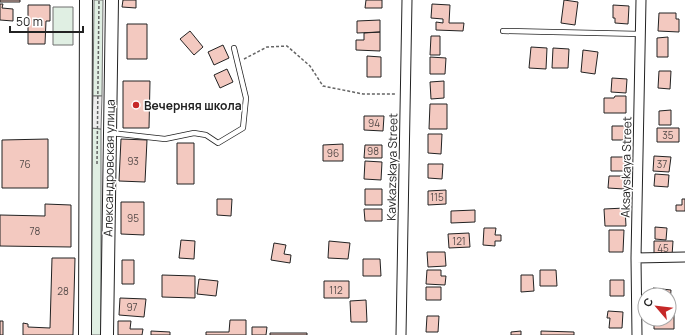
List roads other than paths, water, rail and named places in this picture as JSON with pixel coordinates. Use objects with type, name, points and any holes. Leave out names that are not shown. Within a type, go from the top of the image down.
[{"type":"street","name":"Александровская улица","points":[[85,335],[86,0]]},
{"type":"street","name":"Александровская улица","points":[[106,335],[112,0]]},
{"type":"street","name":"Kavkazskaya Street","points":[[401,335],[407,0]]},
{"type":"street","name":"Aksayskaya Street","points":[[637,335],[636,258],[641,0]]},
{"type":"street","points":[[636,258],[685,257]]},
{"type":"lane","points":[[503,31],[640,34]]},
{"type":"lane","points":[[110,133],[166,139],[194,133],[206,135],[218,143],[243,128],[246,98],[234,48]]},
{"type":"place","name":"Вечерняя школа","points":[[136,105]]}]
